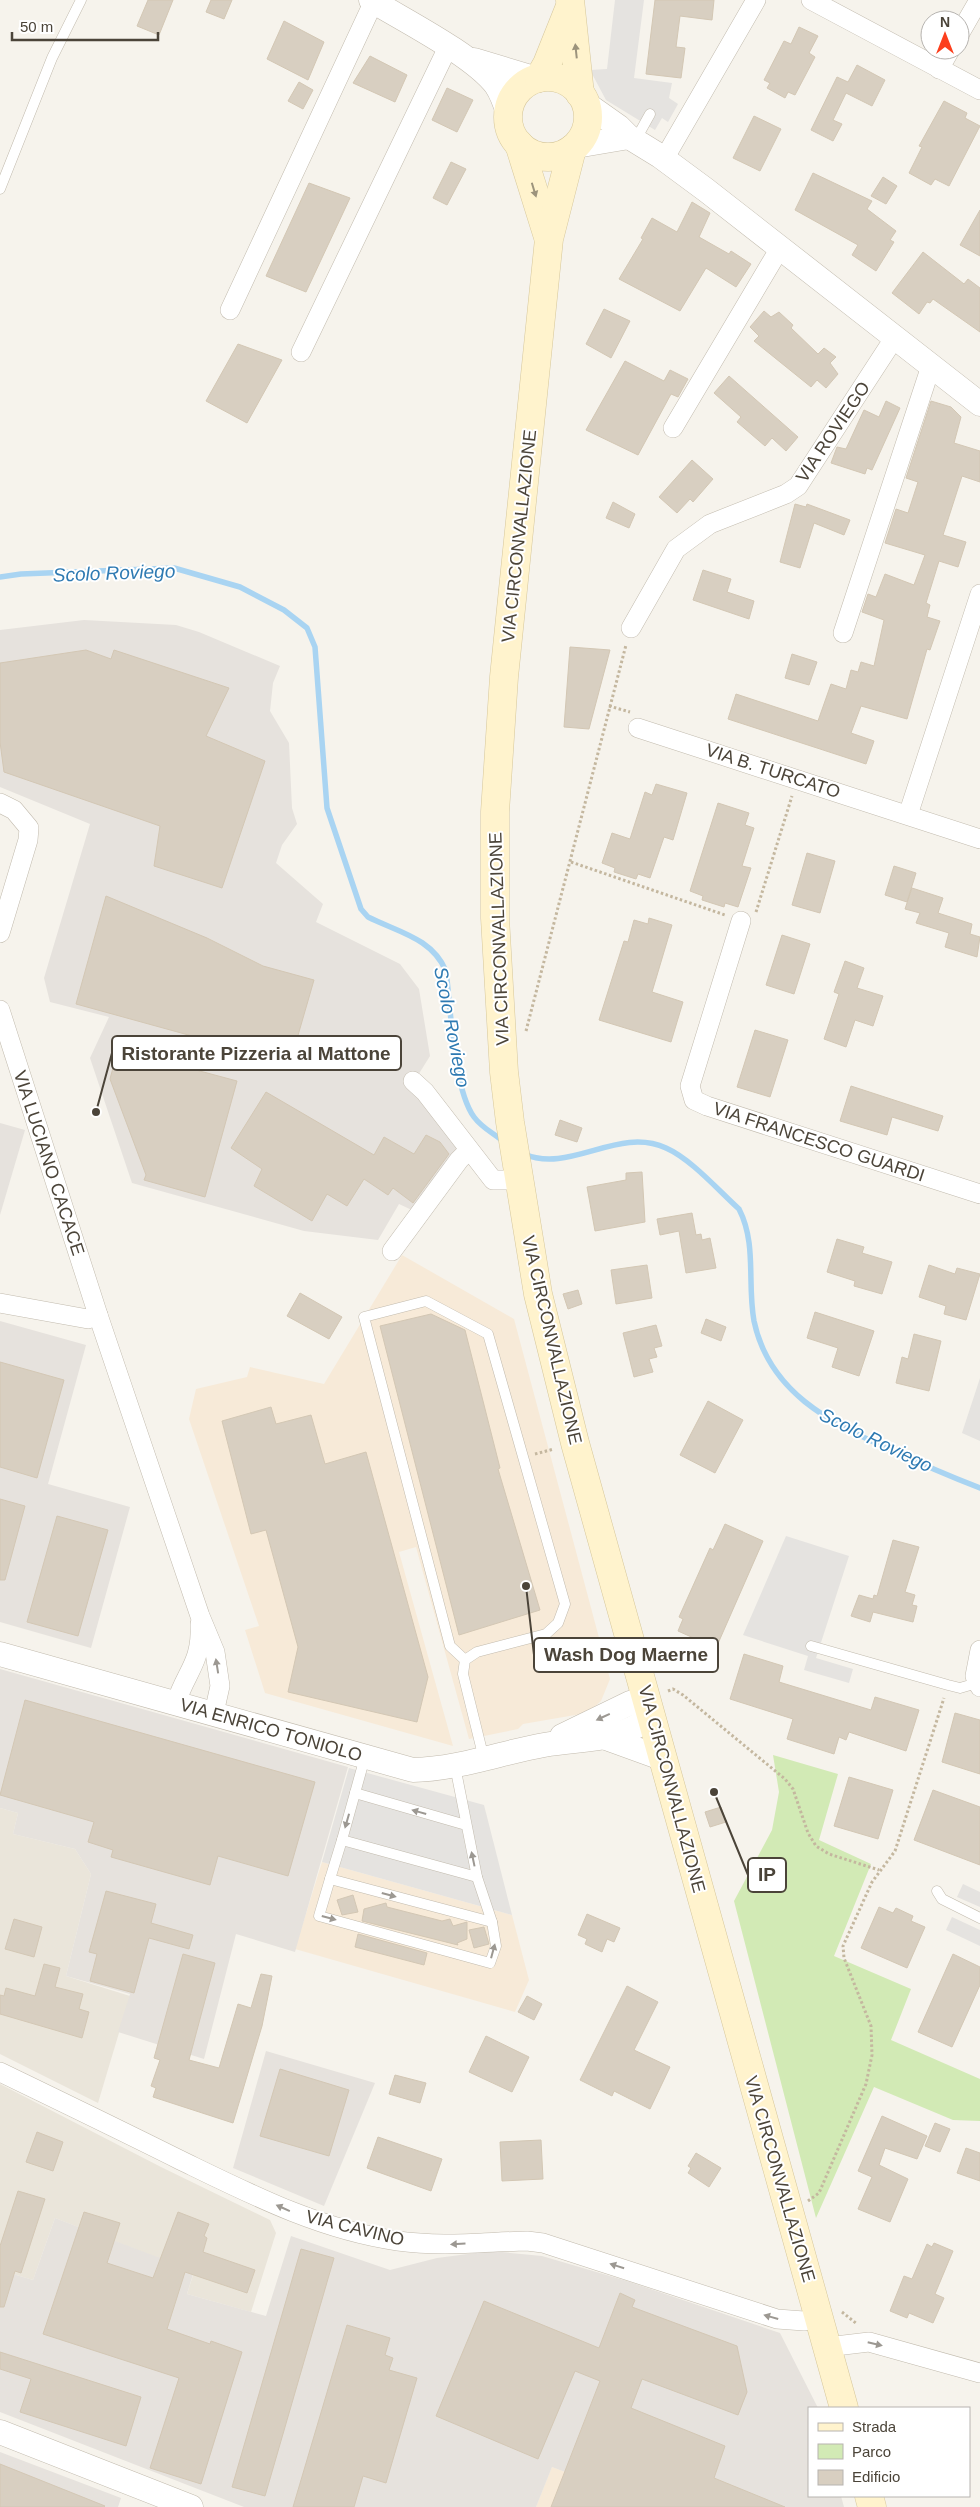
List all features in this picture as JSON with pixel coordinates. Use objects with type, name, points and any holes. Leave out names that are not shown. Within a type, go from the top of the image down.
[{"type":"main road","points":[[538,78],[547,64],[570,4]]},
{"type":"main road","points":[[570,4],[587,126],[583,137],[574,147],[550,157],[528,151],[519,144],[510,130],[508,113],[511,102],[517,91],[538,78],[551,77],[562,80],[572,85],[583,98]]},
{"type":"main road","name":"VIA CIRCONVALLAZIONE","points":[[519,144],[549,239]]},
{"type":"main road","name":"VIA CIRCONVALLAZIONE","points":[[574,147],[549,239],[504,677],[495,812],[495,918],[504,1072],[510,1122],[538,1294],[576,1443],[656,1705],[664,1759],[830,2314],[827,2347],[844,2407]]},
{"type":"street","points":[[664,159],[756,0]]},
{"type":"street","points":[[811,0],[980,90]]},
{"type":"street","points":[[970,16],[980,0]]},
{"type":"street","points":[[230,310],[372,1],[455,52],[495,84],[501,93],[508,113]]},
{"type":"street","points":[[455,52],[538,78]]},
{"type":"street","points":[[301,352],[455,52]]},
{"type":"street","points":[[939,69],[944,60]]},
{"type":"street","points":[[583,98],[619,126],[632,139],[664,159],[980,404]]},
{"type":"street","points":[[574,147],[632,139]]},
{"type":"street","points":[[673,428],[780,248]]},
{"type":"street","name":"VIA ROVIEGO","points":[[631,628],[676,549],[710,524],[786,494],[798,486],[895,337]]},
{"type":"street","points":[[843,632],[928,375],[934,367]]},
{"type":"street","points":[[908,815],[980,594]]},
{"type":"street","name":"VIA B. TURCATO","points":[[638,728],[980,839]]},
{"type":"street","points":[[0,803],[14,810],[29,828],[28,840],[0,933]]},
{"type":"street","name":"VIA FRANCESCO GUARDI","points":[[741,921],[690,1086],[694,1100],[707,1106],[980,1194]]},
{"type":"street","name":"VIA LUCIANO CACACE","points":[[0,1010],[98,1315],[200,1616],[215,1652],[220,1686],[214,1714]]},
{"type":"street","points":[[413,1081],[425,1092],[493,1180],[519,1177]]},
{"type":"street","points":[[392,1251],[458,1160],[469,1150]]},
{"type":"street","points":[[0,1302],[88,1319],[98,1315]]},
{"type":"street","name":"VIA LUCIANO CACACE","points":[[176,1703],[180,1689],[194,1666],[199,1651],[200,1616]]},
{"type":"street","points":[[978,1685],[975,1669],[980,1650]]},
{"type":"street","name":"VIA ENRICO TONIOLO","points":[[0,1654],[413,1770],[455,1766],[544,1745],[606,1738],[637,1728],[656,1705]]},
{"type":"street","name":"VIA ENRICO TONIOLO","points":[[544,1745],[630,1703],[656,1705]]},
{"type":"street","name":"VIA ENRICO TONIOLO","points":[[606,1738],[664,1759]]},
{"type":"street","name":"VIA CAVINO","points":[[0,2072],[214,2177],[300,2216],[334,2227],[398,2241],[428,2244],[527,2241],[543,2243],[778,2319],[804,2321],[830,2314]]},
{"type":"street","points":[[827,2347],[869,2342],[980,2373]]},
{"type":"street","points":[[0,2432],[191,2507]]},
{"type":"lane","points":[[0,189],[52,58],[81,0]]},
{"type":"lane","points":[[632,139],[650,114]]},
{"type":"lane","points":[[465,1660],[450,1646],[364,1316],[426,1301],[488,1334],[565,1604],[558,1623],[546,1634],[477,1652],[465,1660],[463,1674],[484,1759]]},
{"type":"lane","points":[[811,1646],[960,1688],[978,1685]]},
{"type":"lane","points":[[365,1757],[319,1916],[490,1963],[496,1946],[492,1922],[478,1878],[455,1766]]},
{"type":"lane","points":[[355,1793],[466,1825]]},
{"type":"lane","points":[[342,1840],[478,1878]]},
{"type":"lane","points":[[330,1879],[492,1922]]},
{"type":"lane","points":[[937,1891],[942,1899],[980,1918]]},
{"type":"path","points":[[525,1039],[610,703],[631,628]]},
{"type":"path","points":[[571,862],[752,924],[798,779]]},
{"type":"path","points":[[804,2203],[813,2200],[819,2192],[866,2084],[871,2064],[871,2026],[844,1958],[843,1946],[872,1882],[895,1850],[948,1685]]},
{"type":"path","points":[[656,1705],[665,1691],[673,1689],[683,1695],[786,1779],[796,1795],[811,1840],[821,1850],[879,1870]]},
{"type":"path","points":[[830,2314],[860,2326]]},
{"type":"shaded area","points":[[615,0],[644,0],[634,78],[672,83],[669,98],[678,104],[668,122],[662,118],[655,130],[606,100],[590,70],[607,69]]},
{"type":"shaded area","points":[[84,620],[176,625],[199,632],[280,666],[273,683],[270,711],[289,743],[292,808],[297,824],[282,845],[276,863],[323,904],[316,922],[400,964],[419,989],[430,1056],[410,1088],[458,1148],[414,1211],[399,1204],[378,1240],[304,1231],[132,1183],[90,1058],[109,1017],[50,1002],[44,978],[90,824],[0,787],[0,630]]},
{"type":"shaded area","points":[[0,1123],[25,1130],[0,1215]]},
{"type":"shaded area","points":[[402,1255],[514,1319],[610,1679],[601,1701],[591,1710],[581,1714],[523,1724],[518,1729],[469,1739],[416,1547],[399,1552],[453,1746],[265,1693],[245,1630],[259,1626],[189,1419],[196,1389],[247,1377],[250,1367],[324,1384]]},
{"type":"shaded area","points":[[0,1321],[86,1345],[48,1484],[130,1507],[91,1648],[0,1622]]},
{"type":"shaded area","points":[[980,1378],[980,1441],[962,1433]]},
{"type":"shaded area","points":[[786,1536],[849,1556],[816,1658],[853,1669],[849,1683],[804,1670],[808,1656],[743,1635]]},
{"type":"shaded area","points":[[0,1669],[348,1767],[295,1952],[236,1934],[204,2059],[118,2032],[130,1994],[66,1976],[91,1874],[75,1849],[13,1834],[18,1813],[0,1808]]},
{"type":"shaded area","points":[[349,1768],[484,1805],[512,1915],[322,1862]]},
{"type":"shaded area","points":[[0,1808],[18,1813],[13,1834],[75,1849],[91,1874],[66,1976],[130,1996],[98,2103],[0,2054]]},
{"type":"shaded area","points":[[322,1862],[512,1915],[529,1980],[515,2012],[295,1949]]},
{"type":"shaded area","points":[[963,1884],[980,1892],[980,1907],[957,1897]]},
{"type":"shaded area","points":[[952,1917],[980,1930],[980,1946],[946,1930]]},
{"type":"shaded area","points":[[266,2051],[375,2083],[324,2206],[233,2168]]},
{"type":"shaded area","points":[[0,2084],[161,2167],[270,2220],[276,2233],[251,2312],[187,2294],[194,2272],[55,2218],[33,2280],[0,2270]]},
{"type":"shaded area","points":[[55,2218],[194,2271],[187,2294],[266,2316],[291,2236],[390,2270],[437,2258],[491,2251],[542,2256],[627,2281],[780,2333],[817,2407],[808,2407],[808,2497],[841,2497],[844,2507],[657,2507],[552,2467],[536,2507],[244,2507],[0,2412],[0,2270],[33,2280]]},
{"type":"shaded area","points":[[0,2452],[121,2498],[118,2507],[0,2507]]},
{"type":"shaded area","points":[[552,2467],[657,2507],[536,2507]]},
{"type":"green space","points":[[773,1755],[838,1774],[819,1840],[871,1864],[834,1956],[911,1989],[891,2040],[980,2079],[980,2121],[953,2120],[874,2087],[816,2218],[734,1901],[772,1830],[779,1792]]},
{"type":"building","points":[[148,0],[173,0],[159,35],[137,26]]},
{"type":"building","points":[[211,0],[232,0],[224,19],[206,12]]},
{"type":"building","points":[[655,0],[714,0],[712,20],[680,16],[676,47],[685,48],[681,78],[646,74]]},
{"type":"building","points":[[284,21],[324,42],[308,80],[267,59]]},
{"type":"building","points":[[799,27],[818,36],[809,53],[815,57],[795,95],[788,92],[785,98],[767,88],[770,83],[764,80],[784,41],[791,44]]},
{"type":"building","points":[[370,56],[407,75],[395,102],[353,83]]},
{"type":"building","points":[[857,65],[885,80],[872,106],[846,93],[833,120],[842,124],[833,141],[811,130],[837,77],[848,82]]},
{"type":"building","points":[[299,82],[313,90],[303,109],[288,101]]},
{"type":"building","points":[[447,88],[473,100],[457,132],[432,120]]},
{"type":"building","points":[[944,101],[967,113],[965,118],[980,126],[949,186],[935,179],[931,185],[909,173],[922,147],[919,146]]},
{"type":"building","points":[[754,116],[781,129],[760,171],[733,158]]},
{"type":"building","points":[[451,162],[466,169],[447,205],[433,198]]},
{"type":"building","points":[[813,173],[872,201],[867,209],[896,231],[890,240],[894,242],[876,271],[852,255],[858,245],[795,210]]},
{"type":"building","points":[[883,177],[897,186],[886,204],[871,196]]},
{"type":"building","points":[[309,183],[350,198],[306,292],[266,276]]},
{"type":"building","points":[[692,202],[710,213],[699,237],[729,254],[731,251],[751,264],[736,287],[706,268],[680,311],[619,279],[643,239],[641,238],[652,218],[677,232]]},
{"type":"building","points":[[980,210],[980,256],[960,245]]},
{"type":"building","points":[[923,252],[964,284],[968,279],[980,288],[980,332],[933,299],[930,303],[927,302],[919,314],[892,293]]},
{"type":"building","points":[[604,309],[630,321],[611,358],[586,344]]},
{"type":"building","points":[[764,311],[771,317],[779,312],[793,325],[791,328],[818,354],[824,348],[836,357],[830,363],[838,374],[826,388],[817,380],[811,387],[754,341],[759,336],[750,327]]},
{"type":"building","points":[[238,344],[282,360],[247,423],[206,401]]},
{"type":"building","points":[[625,361],[664,381],[670,370],[688,379],[678,397],[671,394],[638,455],[586,430]]},
{"type":"building","points":[[729,376],[798,437],[786,451],[772,438],[765,446],[737,422],[741,417],[714,393]]},
{"type":"building","points":[[886,401],[900,408],[872,470],[867,468],[865,474],[831,463],[837,447],[846,449],[864,410],[879,417]]},
{"type":"building","points":[[931,401],[951,407],[961,417],[954,443],[980,451],[980,482],[962,476],[943,535],[966,542],[958,567],[939,561],[926,603],[930,605],[927,617],[940,621],[930,650],[927,649],[907,719],[861,706],[851,733],[874,741],[866,764],[728,719],[736,694],[818,721],[831,684],[846,689],[851,670],[858,672],[861,662],[874,666],[884,620],[862,612],[868,594],[876,597],[885,574],[914,585],[925,555],[885,543],[896,509],[908,513],[918,482],[906,478]]},
{"type":"building","points":[[692,460],[713,479],[693,502],[690,499],[677,513],[659,497]]},
{"type":"building","points":[[613,502],[635,514],[629,528],[606,518]]},
{"type":"building","points":[[795,504],[806,507],[807,504],[850,520],[844,535],[814,523],[800,568],[780,562]]},
{"type":"building","points":[[703,570],[731,579],[727,592],[754,601],[749,619],[693,600]]},
{"type":"building","points":[[570,647],[610,650],[589,729],[564,727]]},
{"type":"building","points":[[86,650],[111,659],[114,650],[229,688],[206,736],[265,761],[222,888],[154,866],[160,826],[4,772],[0,742],[0,663]]},
{"type":"building","points":[[792,654],[817,662],[809,685],[785,678]]},
{"type":"building","points":[[656,784],[687,793],[673,840],[664,837],[650,878],[638,874],[636,879],[614,872],[615,868],[602,863],[612,833],[630,839],[645,792],[652,795]]},
{"type":"building","points":[[718,803],[749,813],[745,825],[754,828],[742,866],[751,868],[738,907],[725,903],[724,907],[702,900],[703,896],[690,891]]},
{"type":"building","points":[[807,853],[835,861],[820,913],[792,905]]},
{"type":"building","points":[[894,866],[916,873],[907,902],[885,895]]},
{"type":"building","points":[[912,888],[943,898],[938,913],[972,924],[970,934],[980,937],[977,957],[945,947],[949,933],[916,923],[920,913],[905,909]]},
{"type":"building","points":[[106,896],[207,938],[263,966],[314,980],[290,1063],[76,1004]]},
{"type":"building","points":[[649,918],[672,925],[652,992],[683,1002],[671,1042],[599,1020],[624,941],[628,942],[634,920],[648,924]]},
{"type":"building","points":[[782,935],[810,944],[794,994],[766,985]]},
{"type":"building","points":[[845,961],[864,968],[857,988],[883,996],[873,1026],[855,1020],[846,1047],[824,1039],[839,994],[834,992]]},
{"type":"building","points":[[755,1030],[788,1040],[770,1097],[737,1087]]},
{"type":"building","points":[[118,1049],[237,1081],[205,1197],[144,1180],[146,1175],[110,1079]]},
{"type":"building","points":[[851,1086],[943,1116],[938,1131],[892,1117],[887,1135],[840,1121]]},
{"type":"building","points":[[266,1092],[374,1155],[384,1137],[414,1154],[426,1135],[440,1142],[449,1154],[413,1203],[393,1188],[388,1195],[364,1179],[347,1206],[327,1194],[312,1221],[254,1186],[262,1169],[231,1148]]},
{"type":"building","points":[[560,1120],[582,1128],[577,1142],[555,1135]]},
{"type":"building","points":[[642,1172],[645,1222],[595,1231],[587,1187],[626,1180],[626,1173]]},
{"type":"building","points":[[692,1213],[696,1235],[701,1234],[702,1240],[710,1238],[716,1268],[686,1273],[679,1231],[660,1235],[657,1219]]},
{"type":"building","points":[[837,1239],[864,1247],[862,1253],[892,1262],[882,1294],[854,1286],[855,1281],[827,1272]]},
{"type":"building","points":[[647,1265],[652,1298],[616,1304],[611,1270]]},
{"type":"building","points":[[929,1265],[955,1274],[957,1268],[980,1274],[966,1320],[944,1314],[946,1306],[919,1297]]},
{"type":"building","points":[[578,1290],[582,1304],[568,1309],[563,1294]]},
{"type":"building","points":[[300,1293],[342,1317],[329,1339],[287,1316]]},
{"type":"building","points":[[815,1312],[874,1331],[859,1376],[832,1367],[838,1348],[807,1338]]},
{"type":"building","points":[[431,1314],[465,1330],[500,1468],[498,1469],[540,1610],[459,1635],[380,1326]]},
{"type":"building","points":[[706,1319],[726,1327],[721,1341],[701,1333]]},
{"type":"building","points":[[656,1325],[662,1346],[654,1348],[657,1357],[649,1359],[653,1372],[634,1377],[623,1333]]},
{"type":"building","points":[[914,1334],[941,1341],[929,1391],[896,1383],[902,1357],[908,1359]]},
{"type":"building","points":[[0,1362],[64,1380],[37,1478],[0,1467]]},
{"type":"building","points":[[708,1401],[743,1420],[715,1473],[680,1455]]},
{"type":"building","points":[[271,1407],[276,1424],[311,1415],[325,1464],[366,1452],[428,1677],[417,1722],[288,1692],[298,1647],[266,1530],[251,1534],[222,1421]]},
{"type":"building","points":[[0,1499],[25,1506],[5,1580],[0,1580]]},
{"type":"building","points":[[57,1516],[108,1530],[78,1636],[27,1622]]},
{"type":"building","points":[[725,1524],[763,1541],[716,1648],[678,1631],[683,1619],[679,1617],[710,1548],[713,1550]]},
{"type":"building","points":[[893,1540],[919,1547],[905,1592],[915,1595],[912,1605],[917,1606],[913,1622],[873,1612],[870,1622],[851,1616],[859,1595],[873,1599],[874,1595],[877,1596]]},
{"type":"building","points":[[744,1654],[783,1666],[779,1682],[871,1710],[875,1697],[919,1710],[906,1751],[849,1732],[846,1740],[839,1737],[834,1754],[787,1739],[793,1719],[730,1699]]},
{"type":"building","points":[[25,1700],[315,1782],[288,1876],[218,1856],[210,1885],[111,1857],[113,1850],[88,1842],[94,1822],[0,1795]]},
{"type":"building","points":[[955,1713],[980,1720],[980,1774],[942,1762]]},
{"type":"building","points":[[849,1777],[893,1790],[878,1839],[834,1826]]},
{"type":"building","points":[[933,1790],[980,1807],[980,1865],[914,1840]]},
{"type":"building","points":[[721,1807],[726,1822],[710,1827],[705,1812]]},
{"type":"building","points":[[106,1891],[156,1904],[151,1923],[193,1935],[189,1949],[149,1938],[134,1993],[90,1981],[97,1954],[89,1952]]},
{"type":"building","points":[[353,1895],[358,1912],[342,1915],[337,1900]]},
{"type":"building","points":[[386,1903],[387,1907],[442,1921],[450,1919],[453,1926],[467,1922],[467,1939],[457,1943],[458,1945],[362,1921],[364,1909]]},
{"type":"building","points":[[879,1907],[893,1913],[896,1908],[913,1916],[911,1921],[925,1927],[907,1968],[861,1948]]},
{"type":"building","points":[[587,1914],[620,1928],[614,1942],[607,1939],[602,1952],[585,1944],[587,1939],[578,1935]]},
{"type":"building","points":[[14,1919],[42,1927],[34,1957],[5,1949]]},
{"type":"building","points":[[484,1927],[489,1944],[474,1948],[469,1930]]},
{"type":"building","points":[[358,1934],[427,1953],[424,1965],[355,1947]]},
{"type":"building","points":[[183,1954],[215,1963],[189,2060],[219,2068],[238,2004],[251,2008],[261,1974],[272,1976],[262,2026],[233,2123],[153,2097],[156,2088],[151,2086],[160,2060],[154,2058]]},
{"type":"building","points":[[953,1954],[980,1967],[980,1985],[952,2047],[918,2032]]},
{"type":"building","points":[[44,1964],[60,1968],[55,1987],[83,1994],[79,2009],[89,2012],[82,2038],[0,2014],[0,1995],[4,1996],[6,1988],[35,1996]]},
{"type":"building","points":[[627,1986],[658,2002],[634,2050],[670,2067],[650,2109],[614,2091],[612,2096],[580,2080]]},
{"type":"building","points":[[527,1996],[542,2004],[534,2020],[518,2012]]},
{"type":"building","points":[[486,2036],[529,2057],[512,2092],[469,2072]]},
{"type":"building","points":[[280,2069],[349,2090],[329,2156],[260,2136]]},
{"type":"building","points":[[395,2075],[426,2083],[420,2103],[389,2094]]},
{"type":"building","points":[[882,2116],[927,2136],[917,2159],[885,2148],[879,2165],[908,2179],[890,2222],[858,2209],[872,2177],[858,2171]]},
{"type":"building","points":[[935,2123],[950,2129],[940,2152],[925,2146]]},
{"type":"building","points":[[37,2132],[63,2142],[53,2171],[26,2162]]},
{"type":"building","points":[[378,2137],[442,2159],[431,2191],[367,2168]]},
{"type":"building","points":[[541,2140],[543,2179],[502,2181],[500,2142]]},
{"type":"building","points":[[966,2148],[980,2153],[980,2181],[957,2173]]},
{"type":"building","points":[[696,2153],[721,2168],[709,2187],[688,2173],[691,2168],[688,2166]]},
{"type":"building","points":[[18,2191],[45,2199],[21,2273],[15,2271],[4,2307],[0,2307],[0,2246]]},
{"type":"building","points":[[84,2212],[120,2223],[107,2263],[153,2278],[178,2212],[209,2224],[204,2236],[207,2238],[203,2252],[255,2270],[247,2293],[185,2272],[167,2329],[210,2344],[211,2341],[242,2352],[201,2484],[150,2468],[179,2378],[43,2334]]},
{"type":"building","points":[[934,2243],[953,2251],[935,2294],[944,2298],[933,2323],[909,2313],[907,2318],[890,2311],[904,2276],[912,2279],[927,2244],[932,2247]]},
{"type":"building","points":[[301,2249],[334,2258],[265,2496],[232,2487]]},
{"type":"building","points":[[620,2293],[635,2300],[632,2307],[737,2346],[747,2392],[738,2415],[642,2379],[631,2408],[725,2446],[714,2478],[785,2507],[551,2507],[600,2381],[575,2371],[538,2459],[436,2416],[484,2301],[599,2348]]},
{"type":"building","points":[[347,2325],[390,2338],[385,2355],[393,2358],[389,2370],[417,2378],[386,2483],[363,2476],[354,2507],[293,2507]]},
{"type":"building","points":[[0,2352],[141,2397],[126,2446],[20,2412],[31,2379],[0,2369]]},
{"type":"building","points":[[0,2464],[105,2506],[0,2507]]},
{"type":"waterway","name":"Scolo Roviego","points":[[0,577],[21,574],[174,568],[240,587],[284,610],[307,628],[315,647],[327,808],[361,909],[368,917],[423,943],[440,960],[446,971],[454,1047],[461,1087],[467,1104],[477,1121],[503,1141]]},
{"type":"waterway","name":"Scolo Roviego","points":[[524,1154],[541,1159],[559,1158],[630,1142],[648,1143],[666,1148],[685,1160],[739,1209],[745,1222],[750,1250],[754,1321],[762,1346],[773,1367],[787,1386],[805,1402],[845,1428],[980,1488]]},
{"type":"place","name":"Ristorante Pizzeria al Mattone","points":[[96,1112]]},
{"type":"place","name":"Wash Dog Maerne","points":[[526,1586]]},
{"type":"place","name":"IP","points":[[714,1792]]}]
